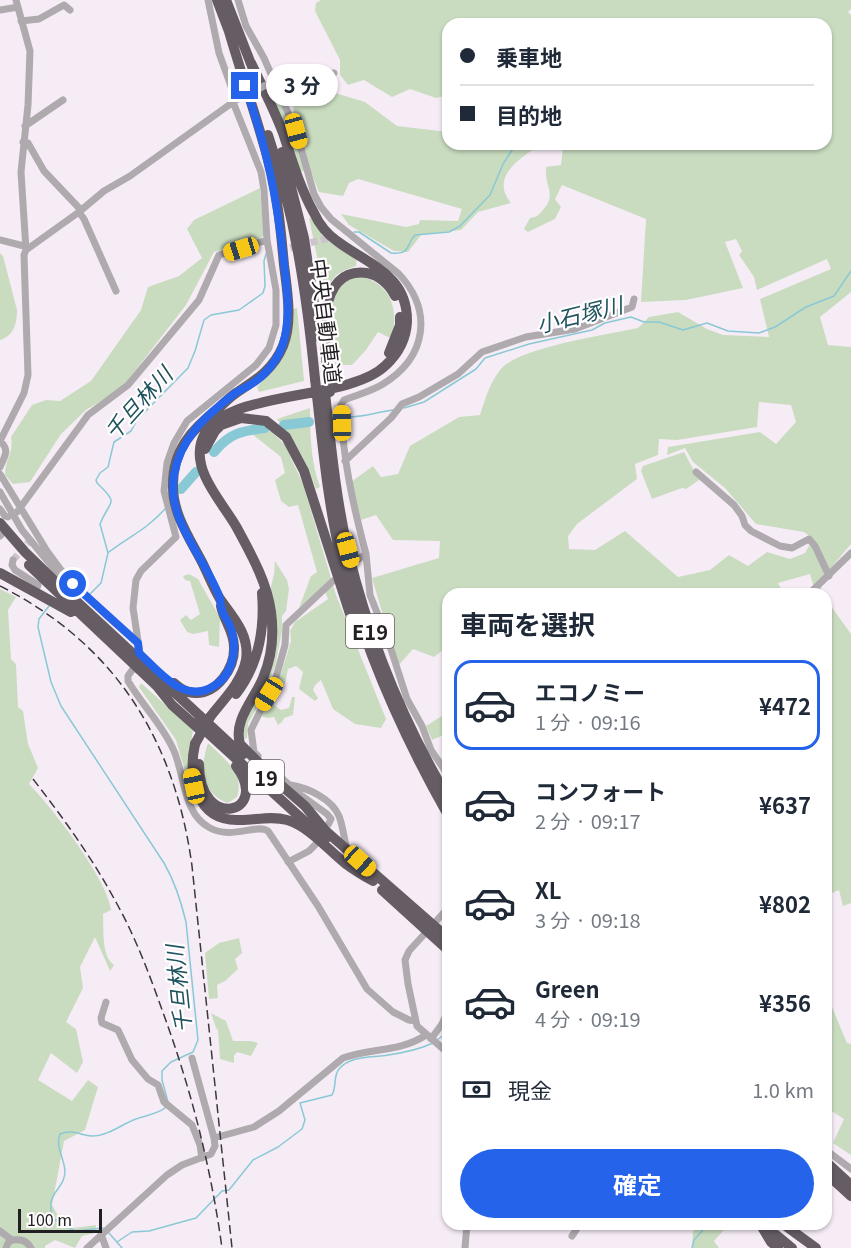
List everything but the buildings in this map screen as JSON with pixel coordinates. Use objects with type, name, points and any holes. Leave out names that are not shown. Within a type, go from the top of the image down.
[{"type":"highway","name":"中央自動車道","points":[[217,0],[257,103],[280,173],[322,377]]},
{"type":"highway","name":"中央自動車道","points":[[226,0],[277,136],[297,207],[310,273],[337,496],[348,550],[370,630],[408,724],[442,787]]},
{"type":"highway","points":[[228,28],[258,123],[277,200],[287,292],[287,327],[283,346],[271,366],[256,381],[234,394],[192,431],[180,451],[172,485],[173,498],[181,520],[219,597],[242,632],[245,641],[246,660],[237,681],[198,745],[191,773],[199,800],[220,818],[234,820],[270,817],[287,820],[323,843],[346,864],[373,881]]},
{"type":"highway","points":[[251,63],[269,101],[315,215],[329,235],[383,270],[393,280],[404,303],[406,330],[403,343],[386,366],[373,375],[346,385],[248,406],[227,413],[216,420],[205,432],[201,443],[201,461],[207,478],[236,526],[260,575],[269,600],[273,628],[272,642],[263,677],[239,724],[240,744],[326,827]]},
{"type":"highway","points":[[208,417],[227,407],[349,378],[377,366],[392,348],[400,325],[400,314],[393,292],[380,278],[363,272],[355,273],[347,275],[334,287],[329,297],[325,323],[322,377]]},
{"type":"highway","name":"中央自動車道","points":[[324,394],[330,502],[340,554],[358,618],[383,688],[425,776],[442,805]]},
{"type":"highway","points":[[207,478],[205,448],[221,425],[242,418],[255,418],[275,427],[286,437],[304,471],[363,651],[383,688]]},
{"type":"highway","name":"19","points":[[4,520],[25,552],[88,617],[138,656],[326,827],[431,928],[442,942]]},
{"type":"highway","points":[[0,535],[38,585]]},
{"type":"highway","points":[[0,573],[38,585],[88,617]]},
{"type":"highway","points":[[213,719],[245,682],[257,655],[261,641],[263,616],[260,575]]},
{"type":"highway","points":[[138,656],[183,691],[195,693],[207,691],[219,684],[232,661],[235,650],[234,638],[222,611],[219,597]]},
{"type":"highway","name":"19","points":[[88,617],[122,643],[129,645],[156,685],[277,797],[373,881],[442,934]]},
{"type":"highway","points":[[156,685],[172,705],[230,758],[242,773],[246,782],[246,793],[241,804],[235,808],[220,808],[205,794],[199,774],[198,745]]},
{"type":"highway","points":[[832,1168],[851,1185]]},
{"type":"highway","points":[[832,1179],[851,1196]]},
{"type":"highway","points":[[765,1230],[771,1242],[778,1248]]},
{"type":"highway","points":[[770,1230],[792,1248]]},
{"type":"highway","points":[[783,1230],[804,1248]]},
{"type":"highway","points":[[791,1230],[816,1248]]},
{"type":"street","points":[[208,0],[219,53],[261,172],[267,240],[274,252],[277,311],[273,338],[269,348],[256,365],[188,421],[174,443],[167,463],[164,491],[176,537],[141,571],[136,580],[133,608],[138,656],[128,676],[128,681],[169,740],[195,816],[208,827],[224,833],[266,828],[318,906],[367,989],[393,1012],[415,1021]]},
{"type":"street","points":[[238,0],[246,26],[296,131],[314,194],[321,207],[403,279],[414,295],[421,315],[419,341],[404,368],[382,385],[342,402],[342,423],[345,461],[366,554],[370,596],[388,640],[403,689],[422,726],[431,750],[442,766]]},
{"type":"street","points":[[0,10],[17,4],[30,51],[21,172],[28,375],[24,393],[0,441],[7,452],[0,467]]},
{"type":"street","points":[[21,21],[39,19],[64,5],[70,10]]},
{"type":"street","points":[[25,248],[236,100],[293,71],[309,77],[334,73]]},
{"type":"street","points":[[25,126],[63,100]]},
{"type":"street","points":[[23,142],[28,143],[44,171],[72,198],[84,219],[116,291]]},
{"type":"street","points":[[339,236],[346,231]]},
{"type":"street","points":[[0,240],[25,248]]},
{"type":"street","points":[[19,510],[88,415],[128,385],[199,300],[219,255],[267,240]]},
{"type":"street","points":[[345,461],[399,409],[458,374],[482,352],[526,337],[575,329],[632,307],[634,299]]},
{"type":"street","points":[[696,472],[734,505],[751,531],[780,546],[792,548],[809,539],[815,546],[829,576]]},
{"type":"street","points":[[0,474],[19,510],[55,562],[138,656]]},
{"type":"street","points":[[0,492],[33,546],[86,605],[88,617]]},
{"type":"street","points":[[0,509],[5,516],[4,520]]},
{"type":"street","points":[[816,588],[851,553]]},
{"type":"street","points":[[357,560],[366,554]]},
{"type":"street","points":[[13,560],[12,565],[15,570],[38,585]]},
{"type":"street","points":[[326,827],[331,819],[327,814],[254,752],[250,730],[275,681],[285,645],[286,626],[333,581]]},
{"type":"street","points":[[289,784],[307,788],[335,809],[339,816],[347,849]]},
{"type":"street","points":[[288,861],[309,851],[315,845]]},
{"type":"street","points":[[442,915],[408,951],[405,960],[415,1021],[419,1029],[442,1048]]},
{"type":"street","points":[[106,1002],[100,1018],[102,1023],[118,1030],[132,1060],[148,1079],[158,1085],[164,1102],[192,1125],[200,1145],[202,1158]]},
{"type":"street","points":[[214,1138],[254,1127],[270,1117],[343,1058],[432,1039],[442,1024]]},
{"type":"street","points":[[87,1248],[167,1175],[182,1165],[211,1154],[215,1146],[214,1138],[192,1058]]},
{"type":"street","points":[[832,1155],[851,1169]]},
{"type":"street","points":[[465,1248],[466,1230]]},
{"type":"street","points":[[572,1236],[576,1230]]},
{"type":"street","points":[[0,1231],[12,1240]]},
{"type":"street","points":[[102,1234],[106,1248]]},
{"type":"street","points":[[6,1248],[12,1240],[20,1239],[26,1241],[31,1248]]},
{"type":"green space","points":[[321,0],[851,0],[851,9],[848,12],[851,15],[851,292],[820,317],[828,345],[851,347],[851,544],[819,582],[821,588],[814,588],[810,574],[778,583],[781,588],[442,588],[442,651],[434,657],[413,649],[398,666],[372,578],[439,558],[440,541],[393,540],[376,515],[361,520],[351,482],[373,466],[381,477],[398,474],[410,446],[459,417],[480,415],[488,391],[501,369],[510,361],[544,348],[638,328],[649,317],[678,312],[707,329],[723,335],[769,337],[760,299],[831,269],[827,259],[757,290],[754,277],[739,255],[742,251],[736,239],[725,242],[743,288],[686,300],[641,302],[646,219],[562,185],[555,199],[561,207],[555,219],[528,232],[524,229],[530,218],[539,214],[547,205],[550,195],[546,167],[561,165],[563,150],[832,150],[832,18],[442,18],[442,96],[436,98],[410,89],[392,97],[364,80],[348,85],[340,75],[340,60],[315,11],[316,3]],"holes":[[[759,402],[791,405],[796,422],[776,444],[760,432],[668,447],[667,455],[685,448],[693,462],[725,488],[756,524],[804,532],[813,539],[805,553],[790,559],[767,552],[748,566],[729,555],[710,570],[678,577],[625,531],[595,550],[569,549],[568,536],[577,524],[637,479],[635,464],[658,455],[659,439],[677,440],[757,427]]]},
{"type":"green space","points":[[274,89],[287,120],[295,117],[293,104],[301,95],[335,93],[365,102],[397,126],[442,131],[442,150],[533,150],[517,162],[506,176],[505,194],[511,203],[478,212],[461,230],[421,235],[408,252],[394,251],[349,225],[341,214],[406,227],[419,224],[420,220],[458,221],[462,209],[358,179],[349,183],[343,196],[319,192],[311,172],[300,171],[269,92]]},
{"type":"green space","points":[[260,188],[264,236],[214,252],[186,305],[121,389],[86,410],[61,434],[30,482],[13,484],[5,475],[11,437],[32,405],[46,400],[60,401],[91,381],[141,310],[148,287],[179,276],[202,258],[187,229],[194,220]]},
{"type":"green space","points":[[309,218],[312,218],[357,258],[356,266],[338,275],[330,284],[322,281]]},
{"type":"green space","points":[[0,253],[3,256],[17,310],[12,332],[0,340]]},
{"type":"green space","points":[[360,276],[379,285],[390,298],[394,316],[392,337],[378,332],[352,365],[336,365],[330,340],[335,298],[341,285]]},
{"type":"green space","points":[[297,308],[304,381],[259,392],[257,387],[280,361],[290,310]]},
{"type":"green space","points":[[310,408],[312,448],[320,487],[316,489],[300,452],[277,419]]},
{"type":"green space","points":[[271,431],[285,445],[303,484],[336,595],[386,719],[381,728],[355,724],[333,709],[321,680],[313,690],[318,698],[315,701],[299,689],[303,672],[296,666],[288,669],[285,684],[279,680],[291,641],[290,631],[295,622],[328,599],[323,587],[299,608],[311,576],[317,572],[298,505],[289,507],[281,501],[275,480],[285,473],[281,457],[251,433]]},
{"type":"green space","points":[[684,452],[699,480],[686,489],[682,488],[652,499],[641,471],[643,466]]},
{"type":"green space","points":[[275,561],[287,580],[289,589],[286,611],[282,616],[282,631],[275,666],[261,701],[248,723],[247,738],[243,739],[243,727],[264,681]]},
{"type":"green space","points":[[189,574],[198,579],[220,618],[219,647],[209,645],[208,631],[193,634],[187,632],[180,620],[186,615],[191,620],[200,614],[190,581],[185,580],[183,576]]},
{"type":"green space","points":[[0,589],[16,597],[8,610],[11,659],[16,664],[18,707],[23,711],[28,744],[38,768],[29,784],[51,809],[90,863],[108,897],[111,910],[103,914],[103,934],[107,955],[114,965],[110,971],[95,937],[80,967],[83,988],[66,1022],[76,1029],[83,1062],[77,1073],[51,1053],[38,1080],[72,1101],[88,1080],[98,1087],[85,1130],[64,1141],[52,1205],[60,1219],[74,1228],[96,1225],[95,1233],[82,1236],[75,1248],[55,1240],[45,1248],[0,1248]]},
{"type":"green space","points":[[832,607],[851,634],[851,903],[843,906],[839,890],[832,893]]},
{"type":"green space","points":[[141,683],[193,730],[188,765],[189,778],[187,778],[176,740],[139,687]]},
{"type":"green space","points":[[274,688],[279,693],[274,700],[274,705],[281,710],[289,708],[292,697],[295,697],[293,715],[284,718],[278,725],[274,717],[260,716]]},
{"type":"green space","points":[[442,716],[442,736],[432,740],[426,726]]},
{"type":"green space","points":[[208,743],[236,773],[239,788],[237,797],[228,803],[212,793],[204,778],[205,752]]},
{"type":"green space","points":[[239,938],[242,953],[235,959],[238,969],[217,985],[218,998],[209,999],[205,953],[219,943]]},
{"type":"green space","points":[[832,1007],[847,1043],[851,1044],[851,1155],[833,1143],[844,1119],[832,1111]]},
{"type":"green space","points":[[211,1013],[226,1021],[233,1041],[258,1043],[251,1056],[237,1052],[234,1056],[234,1063],[220,1059],[218,1030]]},
{"type":"green space","points":[[724,1230],[714,1241],[719,1248],[692,1248],[693,1231]]},
{"type":"waterway","name":"千旦林川","points":[[354,232],[359,232],[391,253],[405,251],[415,235],[449,232],[460,226],[490,195],[503,164],[512,150]]},
{"type":"waterway","name":"千旦林川","points":[[90,594],[101,583],[108,553],[100,524],[111,502],[109,495],[96,480],[100,473],[108,467],[114,442],[131,431],[137,420],[188,368],[204,320],[211,315],[239,310],[263,293],[266,254]]},
{"type":"waterway","name":"小石塚川","points":[[404,408],[424,402],[476,369],[485,358],[529,344],[592,330],[605,323],[631,317],[644,322],[659,322],[683,330],[707,323],[728,331],[759,333],[775,327],[806,307],[834,296],[851,271]]},
{"type":"waterway","name":"小石塚川","points":[[345,417],[393,410]]},
{"type":"waterway","name":"小石塚川","points":[[284,425],[309,422]]},
{"type":"waterway","name":"小石塚川","points":[[214,452],[236,434],[265,428]]},
{"type":"waterway","name":"小石塚川","points":[[181,489],[196,472]]},
{"type":"waterway","name":"小石塚川","points":[[109,552],[144,528],[165,509]]},
{"type":"waterway","name":"千旦林川","points":[[49,606],[39,619],[38,627],[51,682],[61,706],[164,863],[177,892],[186,922],[198,1040],[193,1052],[171,1062],[162,1071],[168,1102]]},
{"type":"waterway","points":[[437,1040],[442,1036]]},
{"type":"waterway","points":[[117,1242],[132,1232],[149,1231],[196,1218],[222,1191],[229,1190],[253,1160],[278,1147],[302,1129],[305,1120],[300,1103],[332,1095],[337,1072],[349,1061],[405,1052],[433,1043]]},
{"type":"waterway","name":"千旦林川","points":[[103,1228],[75,1231],[53,1219],[51,1202],[62,1183],[65,1171],[59,1148],[60,1134],[72,1132],[92,1136],[104,1134],[166,1107]]},
{"type":"waterway","points":[[692,1248],[694,1240],[703,1230]]},
{"type":"waterway","name":"千旦林川","points":[[109,1233],[122,1248]]},
{"type":"tunnel","points":[[280,250],[334,237]]},
{"type":"tunnel","points":[[13,560],[33,537]]},
{"type":"railway","points":[[0,586],[41,610],[76,636],[107,667],[133,701],[154,737],[171,777],[184,820],[192,866],[232,1248]]},
{"type":"railway","points":[[33,779],[67,824],[108,887],[143,960],[175,1046],[192,1103],[206,1160],[222,1248]]},
{"type":"route","points":[[73,584],[138,643],[139,653],[183,691],[195,693],[207,691],[219,684],[227,673],[235,650],[234,638],[222,611],[219,597],[188,537],[177,510],[172,485],[180,451],[187,438],[198,424],[234,394],[256,381],[271,366],[283,346],[287,327],[287,292],[279,210],[258,123],[245,86]]}]
